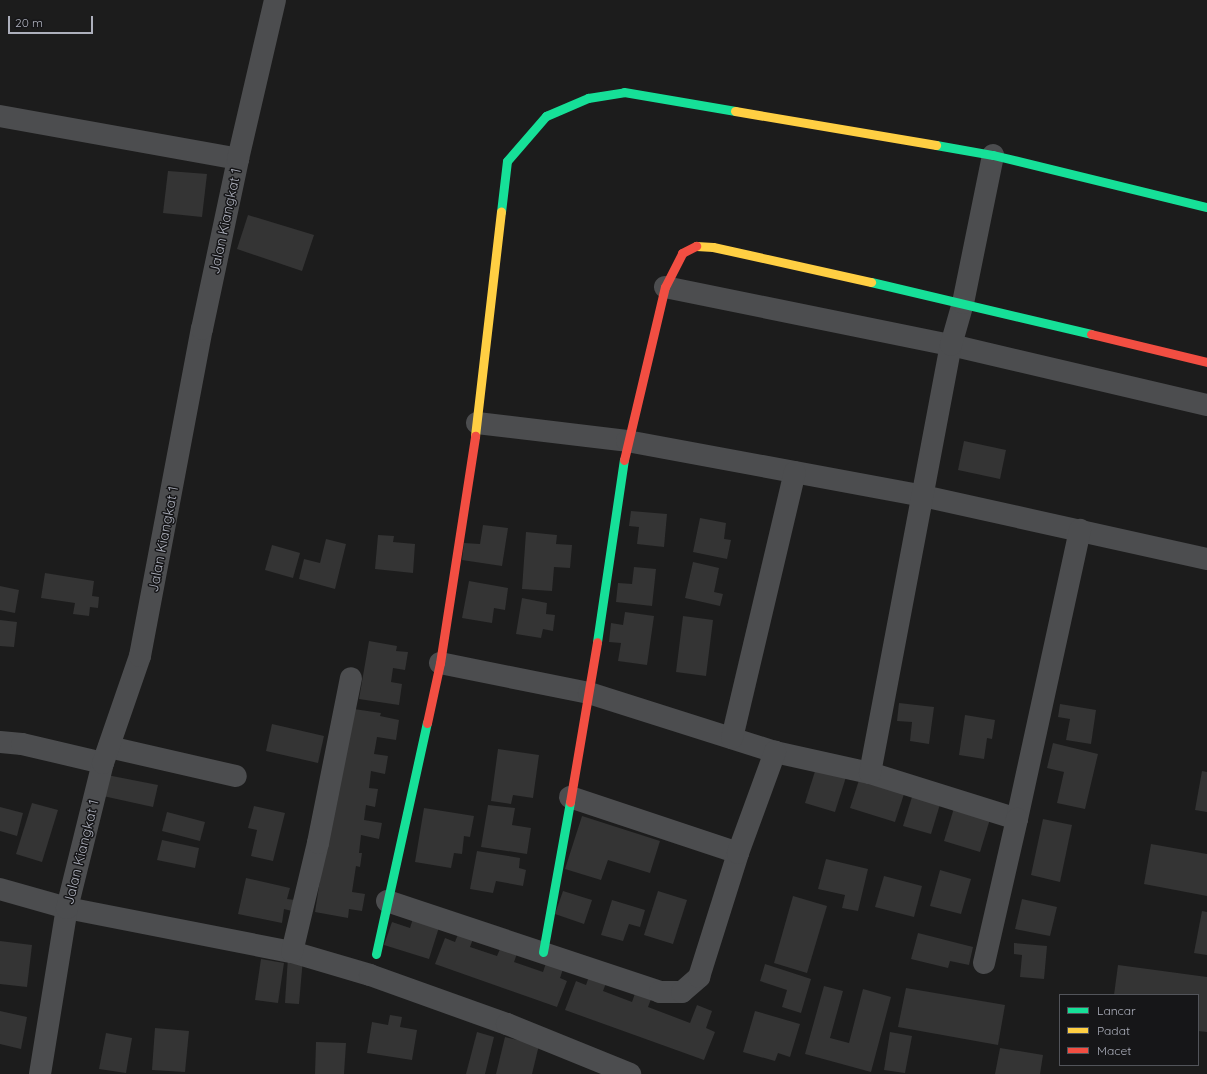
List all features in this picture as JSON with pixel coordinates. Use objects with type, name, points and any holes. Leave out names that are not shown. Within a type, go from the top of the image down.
[{"type":"street","name":"Jalan Kiangkat 1","points":[[40,1074],[67,908],[106,755],[140,656],[238,159],[275,0]]},
{"type":"street","points":[[376,954],[440,663],[476,423],[507,161],[546,116],[588,98],[624,92],[993,156],[1207,207]]},
{"type":"street","points":[[0,116],[238,159]]},
{"type":"street","points":[[870,773],[951,345],[962,302],[993,156]]},
{"type":"street","points":[[543,952],[589,693],[627,441],[665,288],[682,253],[693,246],[713,247],[962,302],[1207,362]]},
{"type":"street","points":[[665,288],[951,345],[1207,405]]},
{"type":"street","points":[[476,423],[627,441],[795,472],[923,496],[1207,559]]},
{"type":"street","points":[[732,738],[795,472]]},
{"type":"street","points":[[984,964],[1080,530]]},
{"type":"street","points":[[440,663],[589,693],[775,752],[870,773],[1016,819]]},
{"type":"street","points":[[292,952],[318,843],[351,678]]},
{"type":"street","points":[[0,742],[106,755],[236,776]]},
{"type":"street","points":[[387,901],[660,992],[682,992],[699,977],[738,853],[775,752]]},
{"type":"street","points":[[570,797],[738,853]]},
{"type":"street","points":[[0,889],[67,908],[292,952],[370,975],[507,1024],[629,1074]]},
{"type":"building","points":[[168,171],[207,174],[202,217],[163,213]]},
{"type":"building","points":[[248,215],[314,235],[302,271],[237,249]]},
{"type":"building","points":[[964,441],[1006,450],[1000,479],[958,470]]},
{"type":"building","points":[[631,511],[667,514],[664,547],[637,544],[639,527],[629,526]]},
{"type":"building","points":[[700,518],[726,523],[724,539],[731,540],[727,559],[693,552]]},
{"type":"building","points":[[483,525],[508,528],[502,566],[462,560],[464,543],[480,544]]},
{"type":"building","points":[[526,532],[557,535],[556,544],[572,545],[570,568],[554,567],[552,591],[522,589]]},
{"type":"building","points":[[378,535],[394,536],[393,542],[415,544],[413,573],[375,569]]},
{"type":"building","points":[[326,539],[346,544],[335,589],[299,579],[304,559],[320,563]]},
{"type":"building","points":[[272,545],[300,553],[293,578],[265,570]]},
{"type":"building","points":[[693,562],[719,568],[714,592],[723,594],[720,606],[685,598]]},
{"type":"building","points":[[634,567],[656,569],[652,606],[616,602],[618,583],[632,584]]},
{"type":"building","points":[[45,573],[94,581],[92,596],[99,597],[98,608],[90,607],[89,616],[73,614],[75,603],[41,598]]},
{"type":"building","points":[[469,581],[508,588],[505,610],[494,608],[492,623],[462,618]]},
{"type":"building","points":[[0,586],[19,590],[15,613],[0,610]]},
{"type":"building","points":[[522,598],[547,603],[546,614],[555,615],[553,631],[543,629],[541,638],[516,634]]},
{"type":"building","points":[[625,612],[654,616],[647,665],[618,661],[621,643],[609,642],[611,623],[623,625]]},
{"type":"building","points":[[683,616],[713,620],[706,676],[676,672]]},
{"type":"building","points":[[0,620],[17,622],[14,647],[0,646]]},
{"type":"building","points":[[369,641],[397,646],[396,651],[408,652],[405,670],[393,668],[391,682],[402,684],[399,705],[359,699]]},
{"type":"building","points":[[899,703],[934,707],[929,744],[910,741],[912,722],[897,721]]},
{"type":"building","points":[[1060,704],[1096,710],[1091,744],[1066,740],[1070,719],[1058,717]]},
{"type":"building","points":[[347,708],[381,713],[380,716],[399,720],[396,740],[377,737],[374,754],[388,756],[385,774],[371,771],[369,788],[378,789],[375,807],[366,805],[364,820],[382,823],[379,839],[361,835],[359,853],[362,853],[360,867],[356,866],[352,892],[365,894],[362,911],[349,909],[348,918],[315,912]]},
{"type":"building","points":[[965,715],[995,720],[992,739],[987,738],[984,759],[959,755]]},
{"type":"building","points":[[272,724],[324,736],[318,763],[266,751]]},
{"type":"building","points":[[1053,743],[1098,754],[1085,809],[1057,803],[1064,772],[1047,768]]},
{"type":"building","points":[[498,749],[539,755],[533,798],[513,795],[511,804],[491,801]]},
{"type":"building","points":[[816,768],[846,777],[835,812],[805,803]]},
{"type":"building","points":[[1202,771],[1207,772],[1207,812],[1195,810]]},
{"type":"building","points":[[107,775],[158,785],[153,807],[103,796]]},
{"type":"building","points":[[859,780],[904,794],[895,822],[850,808]]},
{"type":"building","points":[[912,797],[941,801],[931,834],[903,826]]},
{"type":"building","points":[[32,803],[58,810],[42,862],[16,854]]},
{"type":"building","points":[[488,805],[515,808],[512,825],[531,828],[527,854],[481,847]]},
{"type":"building","points":[[254,806],[285,813],[273,861],[251,856],[257,830],[248,828]]},
{"type":"building","points":[[0,807],[23,813],[17,836],[0,831]]},
{"type":"building","points":[[424,808],[474,816],[470,837],[464,836],[462,854],[454,853],[451,868],[415,862]]},
{"type":"building","points":[[954,808],[990,819],[980,852],[944,841]]},
{"type":"building","points":[[167,812],[205,822],[200,841],[162,831]]},
{"type":"building","points":[[582,816],[660,841],[650,873],[608,860],[601,880],[565,869]]},
{"type":"building","points":[[1043,819],[1072,825],[1060,882],[1031,875]]},
{"type":"building","points":[[162,840],[199,848],[195,868],[157,860]]},
{"type":"building","points":[[1151,844],[1207,854],[1207,896],[1144,884]]},
{"type":"building","points":[[477,851],[520,858],[519,868],[526,870],[523,886],[496,881],[493,893],[470,889]]},
{"type":"building","points":[[826,859],[868,869],[858,911],[842,908],[845,895],[818,889]]},
{"type":"building","points":[[940,870],[971,879],[961,914],[930,906]]},
{"type":"building","points":[[884,876],[922,886],[914,917],[875,907]]},
{"type":"building","points":[[246,878],[290,888],[287,899],[295,900],[292,911],[284,909],[282,923],[238,914]]},
{"type":"building","points":[[563,891],[592,900],[584,924],[555,914]]},
{"type":"building","points":[[658,891],[687,900],[673,944],[644,935]]},
{"type":"building","points":[[793,896],[827,906],[807,973],[774,963]]},
{"type":"building","points":[[1022,899],[1057,907],[1050,936],[1015,929]]},
{"type":"building","points":[[612,900],[645,910],[640,927],[629,924],[623,941],[601,935]]},
{"type":"building","points":[[1202,911],[1207,912],[1207,955],[1194,953]]},
{"type":"building","points":[[414,915],[440,924],[429,959],[384,945],[392,922],[410,928]]},
{"type":"building","points":[[460,929],[475,934],[470,947],[497,956],[503,942],[519,948],[514,962],[543,972],[548,957],[565,963],[560,978],[567,981],[557,1007],[435,964],[445,938],[455,942]]},
{"type":"building","points":[[918,933],[973,947],[969,965],[950,961],[948,968],[911,959]]},
{"type":"building","points":[[0,941],[32,945],[27,987],[0,984]]},
{"type":"building","points":[[1014,943],[1047,946],[1044,979],[1020,977],[1022,955],[1014,954]]},
{"type":"building","points":[[288,957],[303,958],[299,1004],[285,1003]]},
{"type":"building","points":[[261,959],[284,963],[278,1003],[255,1000]]},
{"type":"building","points":[[765,964],[811,979],[801,1013],[782,1007],[787,990],[760,981]]},
{"type":"building","points":[[1118,965],[1207,977],[1207,1032],[1199,1031],[1199,994],[1114,994]]},
{"type":"building","points":[[591,971],[608,978],[603,991],[632,1002],[637,988],[653,994],[648,1007],[690,1023],[697,1005],[712,1011],[706,1028],[715,1032],[704,1060],[565,1010],[576,981],[586,985]]},
{"type":"building","points":[[824,986],[843,991],[830,1038],[849,1043],[863,989],[891,997],[871,1072],[805,1054]]},
{"type":"building","points":[[906,988],[1005,1005],[998,1045],[898,1027]]},
{"type":"building","points":[[0,1011],[27,1017],[21,1049],[0,1044]]},
{"type":"building","points":[[755,1011],[800,1024],[790,1057],[778,1053],[775,1061],[743,1052]]},
{"type":"building","points":[[390,1015],[402,1017],[400,1027],[417,1030],[412,1060],[367,1053],[372,1022],[388,1025]]},
{"type":"building","points":[[155,1028],[189,1031],[185,1072],[152,1070]]},
{"type":"building","points":[[477,1032],[494,1037],[485,1074],[466,1074]]},
{"type":"building","points":[[890,1032],[912,1036],[905,1073],[884,1070]]},
{"type":"building","points":[[106,1033],[132,1038],[126,1073],[99,1069]]},
{"type":"building","points":[[505,1037],[539,1045],[532,1074],[496,1074]]},
{"type":"building","points":[[316,1042],[346,1043],[344,1074],[315,1074]]},
{"type":"building","points":[[1000,1048],[1043,1055],[1040,1074],[995,1074]]},
{"type":"traffic: fast","points":[[501,212],[507,161],[546,116],[588,98],[624,92],[735,111]]},
{"type":"traffic: fast","points":[[936,145],[993,155],[1207,207]]},
{"type":"traffic: fast","points":[[871,282],[1091,334]]},
{"type":"traffic: fast","points":[[597,642],[624,460]]},
{"type":"traffic: fast","points":[[376,954],[427,723]]},
{"type":"traffic: fast","points":[[543,952],[570,802]]},
{"type":"traffic: slow","points":[[735,111],[936,145]]},
{"type":"traffic: slow","points":[[475,436],[501,212]]},
{"type":"traffic: slow","points":[[696,246],[713,247],[871,282]]},
{"type":"traffic: jam","points":[[624,460],[665,287],[682,253],[696,246]]},
{"type":"traffic: jam","points":[[1091,334],[1207,362]]},
{"type":"traffic: jam","points":[[427,723],[440,663],[475,436]]},
{"type":"traffic: jam","points":[[570,802],[597,642]]}]
